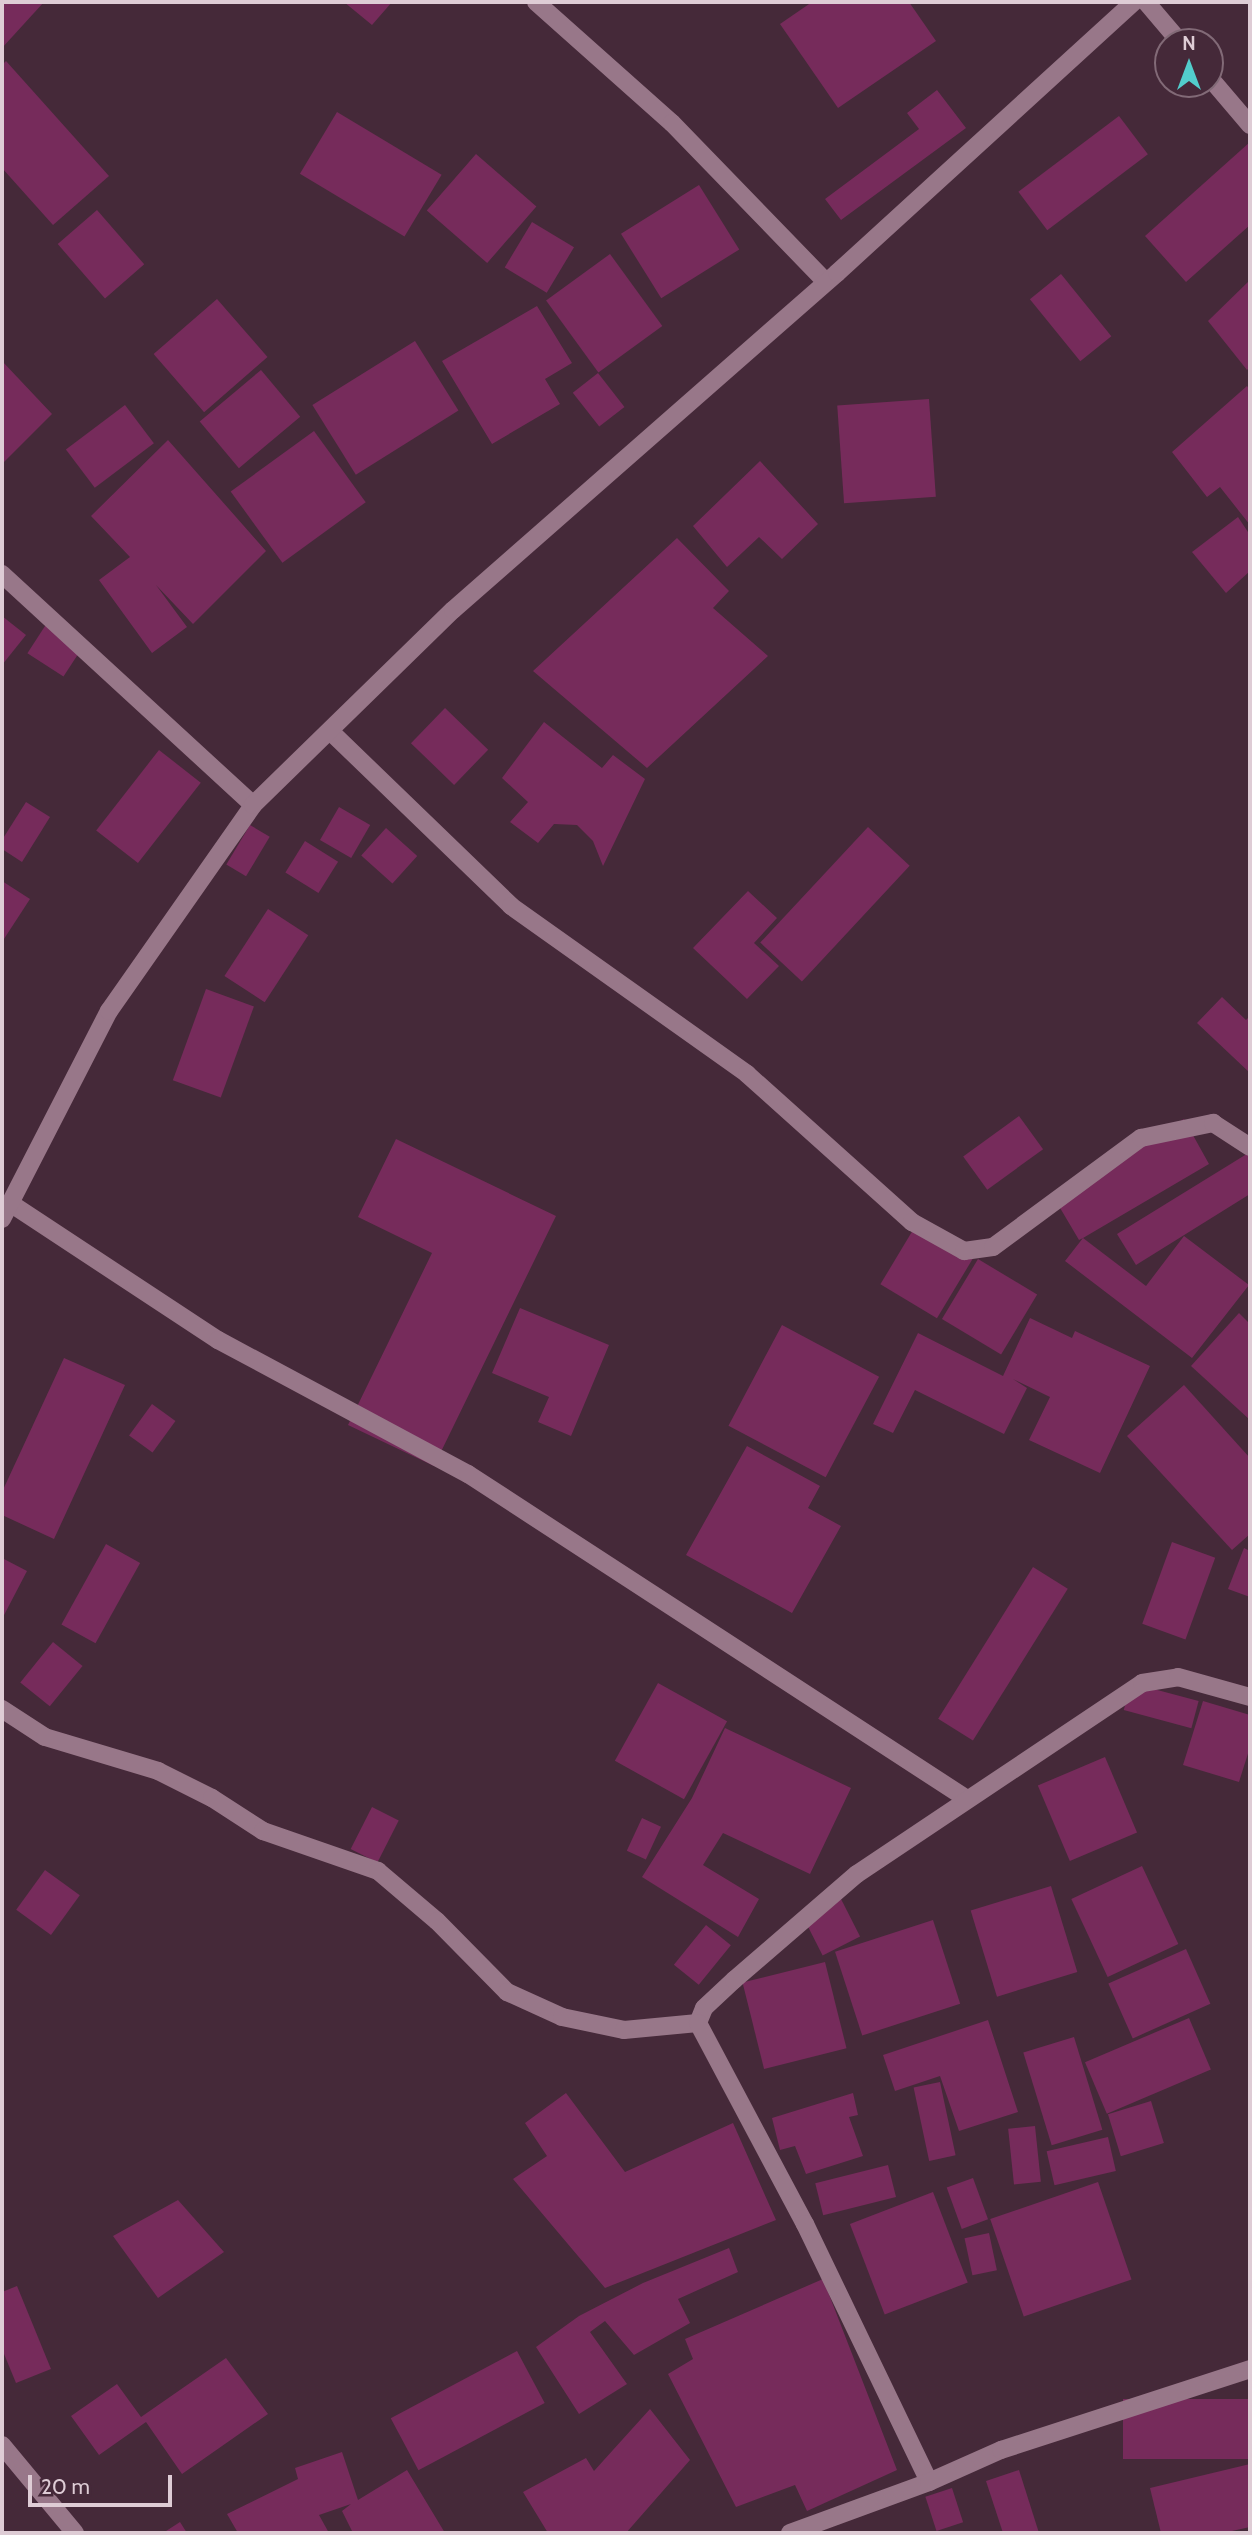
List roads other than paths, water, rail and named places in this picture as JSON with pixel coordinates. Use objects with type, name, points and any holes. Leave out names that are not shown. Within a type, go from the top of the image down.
[{"type":"street","points":[[536,2],[672,124],[826,282]]},
{"type":"street","points":[[967,1799],[468,1474],[218,1340],[6,1211],[109,1012],[253,805],[453,610],[826,282],[1134,2]]},
{"type":"street","points":[[1146,2],[1168,28]]},
{"type":"street","points":[[1224,94],[1250,125]]},
{"type":"street","points":[[2,574],[253,805]]},
{"type":"street","points":[[330,731],[511,906],[747,1074],[912,1222],[964,1251],[993,1247],[1141,1138],[1213,1124],[1250,1147]]},
{"type":"street","points":[[698,2023],[714,1999],[834,1893],[967,1799],[1142,1682],[1178,1677],[1250,1697]]},
{"type":"street","points":[[2,1709],[45,1737],[158,1771],[212,1798],[263,1831],[378,1871],[438,1921],[507,1992],[562,2017],[624,2030],[698,2023]]},
{"type":"street","points":[[698,2023],[805,2224],[929,2482]]},
{"type":"street","points":[[790,2533],[929,2482],[1002,2450],[1250,2369]]},
{"type":"street","points":[[2,2445],[75,2533]]}]
